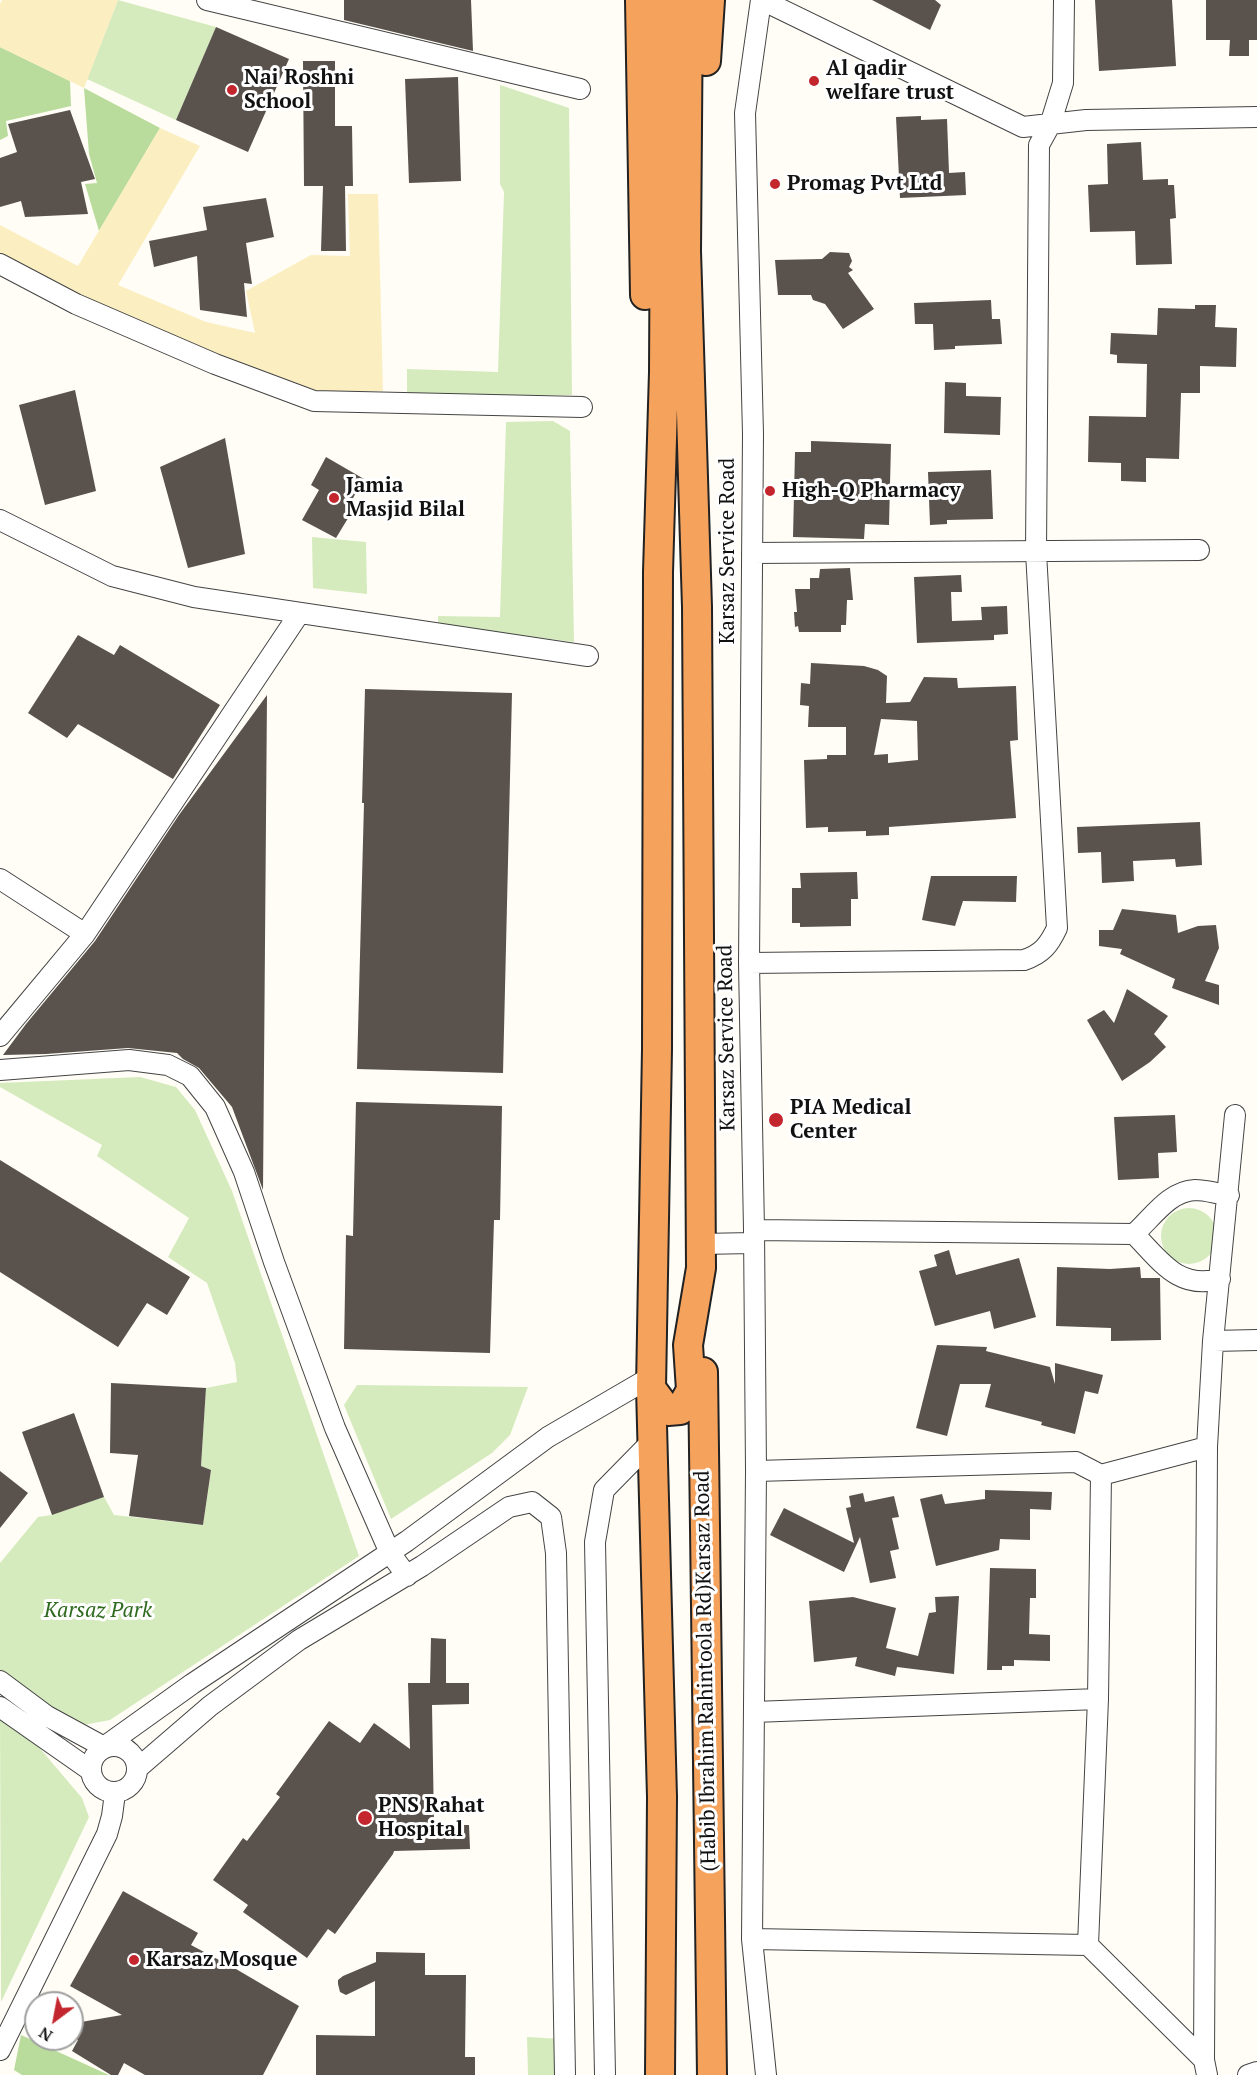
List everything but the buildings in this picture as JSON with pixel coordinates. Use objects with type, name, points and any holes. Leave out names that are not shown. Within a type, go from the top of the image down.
[{"type":"highway","points":[[640,0],[646,399],[658,572]]},
{"type":"highway","points":[[660,2075],[662,1797],[651,1382],[657,1049],[658,572],[664,372],[666,0]]},
{"type":"highway","points":[[651,1382],[668,1411],[680,1410],[691,1390],[688,1345],[701,1256],[697,607],[686,251],[688,0]]},
{"type":"highway","points":[[697,607],[707,537],[708,338],[704,123],[710,0]]},
{"type":"highway","name":"(Habib Ibrahim Rahintoola Rd)Karsaz Road","points":[[701,1256],[712,2075]]},
{"type":"street","points":[[207,0],[580,89]]},
{"type":"street","points":[[762,0],[1023,127],[1086,120],[1257,117]]},
{"type":"street","name":"Karsaz Service Road","points":[[762,0],[745,113],[753,434],[749,963],[756,1471],[753,1939],[766,2075]]},
{"type":"street","points":[[749,963],[1024,960],[1038,956],[1049,943],[1057,928],[1036,552],[1039,146],[1050,125],[1063,83],[1064,0]]},
{"type":"street","points":[[0,264],[76,304],[215,364],[314,401],[582,407]]},
{"type":"street","points":[[0,520],[112,576],[194,597],[588,656]]},
{"type":"street","points":[[753,553],[1199,550]]},
{"type":"street","points":[[0,1036],[85,934],[299,614]]},
{"type":"street","points":[[0,879],[85,934]]},
{"type":"street","points":[[0,1070],[129,1060],[168,1065],[190,1076],[215,1107],[244,1172],[274,1262],[335,1428],[390,1553],[407,1576]]},
{"type":"street","points":[[1206,2067],[1208,1447],[1213,1341],[1235,1115]]},
{"type":"street","points":[[1134,1234],[1163,1204],[1176,1195],[1195,1190],[1228,1195]]},
{"type":"street","points":[[701,1256],[754,1237],[1134,1234],[1171,1271],[1186,1280],[1207,1283],[1220,1279]]},
{"type":"street","points":[[1213,1341],[1257,1340]]},
{"type":"street","points":[[90,1770],[91,1761],[104,1747],[192,1684],[390,1553],[548,1437],[651,1382]]},
{"type":"street","points":[[605,2075],[595,1542],[604,1490],[680,1410]]},
{"type":"street","points":[[756,1471],[1076,1461],[1101,1475],[1208,1447]]},
{"type":"street","points":[[1089,1945],[1098,1699],[1101,1475]]},
{"type":"street","points":[[138,1768],[210,1706],[299,1640],[407,1576],[509,1507],[532,1502],[551,1517],[556,1553],[565,2075]]},
{"type":"street","points":[[0,1681],[47,1716],[104,1747],[113,1745],[130,1752],[138,1768],[136,1777],[124,1791],[106,1791],[98,1786],[90,1770],[0,1707]]},
{"type":"street","points":[[192,1684],[210,1706]]},
{"type":"street","points":[[754,1712],[1098,1699]]},
{"type":"street","points":[[0,2050],[107,1834],[115,1792]]},
{"type":"street","points":[[753,1939],[1089,1945],[1206,2067]]},
{"type":"street","points":[[1248,2075],[1257,2072]]},
{"type":"green space","points":[[118,0],[216,27],[176,120],[87,79]]},
{"type":"green space","points":[[0,47],[70,81],[71,106],[6,121],[8,136],[0,140]]},
{"type":"green space","points":[[500,85],[569,108],[572,395],[407,396],[407,369],[498,372],[504,192],[500,184]]},
{"type":"green space","points":[[84,88],[160,128],[99,231],[85,184],[97,183],[89,154]]},
{"type":"green space","points":[[553,421],[570,431],[574,642],[438,625],[438,616],[500,617],[506,422]]},
{"type":"green space","points":[[312,537],[366,542],[367,594],[313,588]]},
{"type":"green space","name":"Karsaz Park","points":[[140,1077],[176,1087],[195,1110],[232,1191],[359,1556],[110,1720],[83,1725],[59,1719],[0,1672],[0,1563],[38,1517],[52,1515],[104,1497],[114,1515],[203,1525],[211,1470],[201,1466],[206,1388],[237,1382],[235,1363],[207,1283],[168,1257],[189,1218],[97,1156],[102,1145],[0,1087],[0,1083]]},
{"type":"green space","points":[[1183,1208],[1195,1208],[1209,1216],[1217,1230],[1215,1247],[1209,1256],[1195,1264],[1183,1264],[1166,1252],[1161,1242],[1161,1230],[1173,1213]]},
{"type":"green space","points":[[357,1385],[528,1387],[510,1435],[492,1453],[391,1519],[344,1405]]},
{"type":"green space","points":[[0,1712],[25,1731],[82,1798],[89,1817],[1,2002]]},
{"type":"green space","points":[[21,2035],[24,2036],[24,2051],[56,2051],[109,2075],[22,2075],[14,2070]]},
{"type":"green space","points":[[527,2037],[562,2039],[555,2075],[528,2075]]},
{"type":"sand","points":[[2,0],[118,0],[84,88],[0,47],[0,4]]},
{"type":"sand","points":[[160,128],[200,146],[118,285],[206,322],[255,333],[246,291],[311,255],[350,256],[348,194],[378,194],[383,391],[318,392],[211,354],[60,287],[0,257],[0,225],[78,266]]},
{"type":"place","name":"Al qadir welfare trust","points":[[814,81]]},
{"type":"place","name":"Nai Roshni School","points":[[232,90]]},
{"type":"place","name":"Promag Pvt Ltd","points":[[775,184]]},
{"type":"place","name":"High-Q Pharmacy","points":[[770,491]]},
{"type":"place","name":"Jamia Masjid Bilal","points":[[334,498]]},
{"type":"place","name":"PIA Medical Center","points":[[776,1120]]},
{"type":"place","name":"PNS Rahat Hospital","points":[[365,1818]]},
{"type":"place","name":"Karsaz Mosque","points":[[134,1960]]}]
